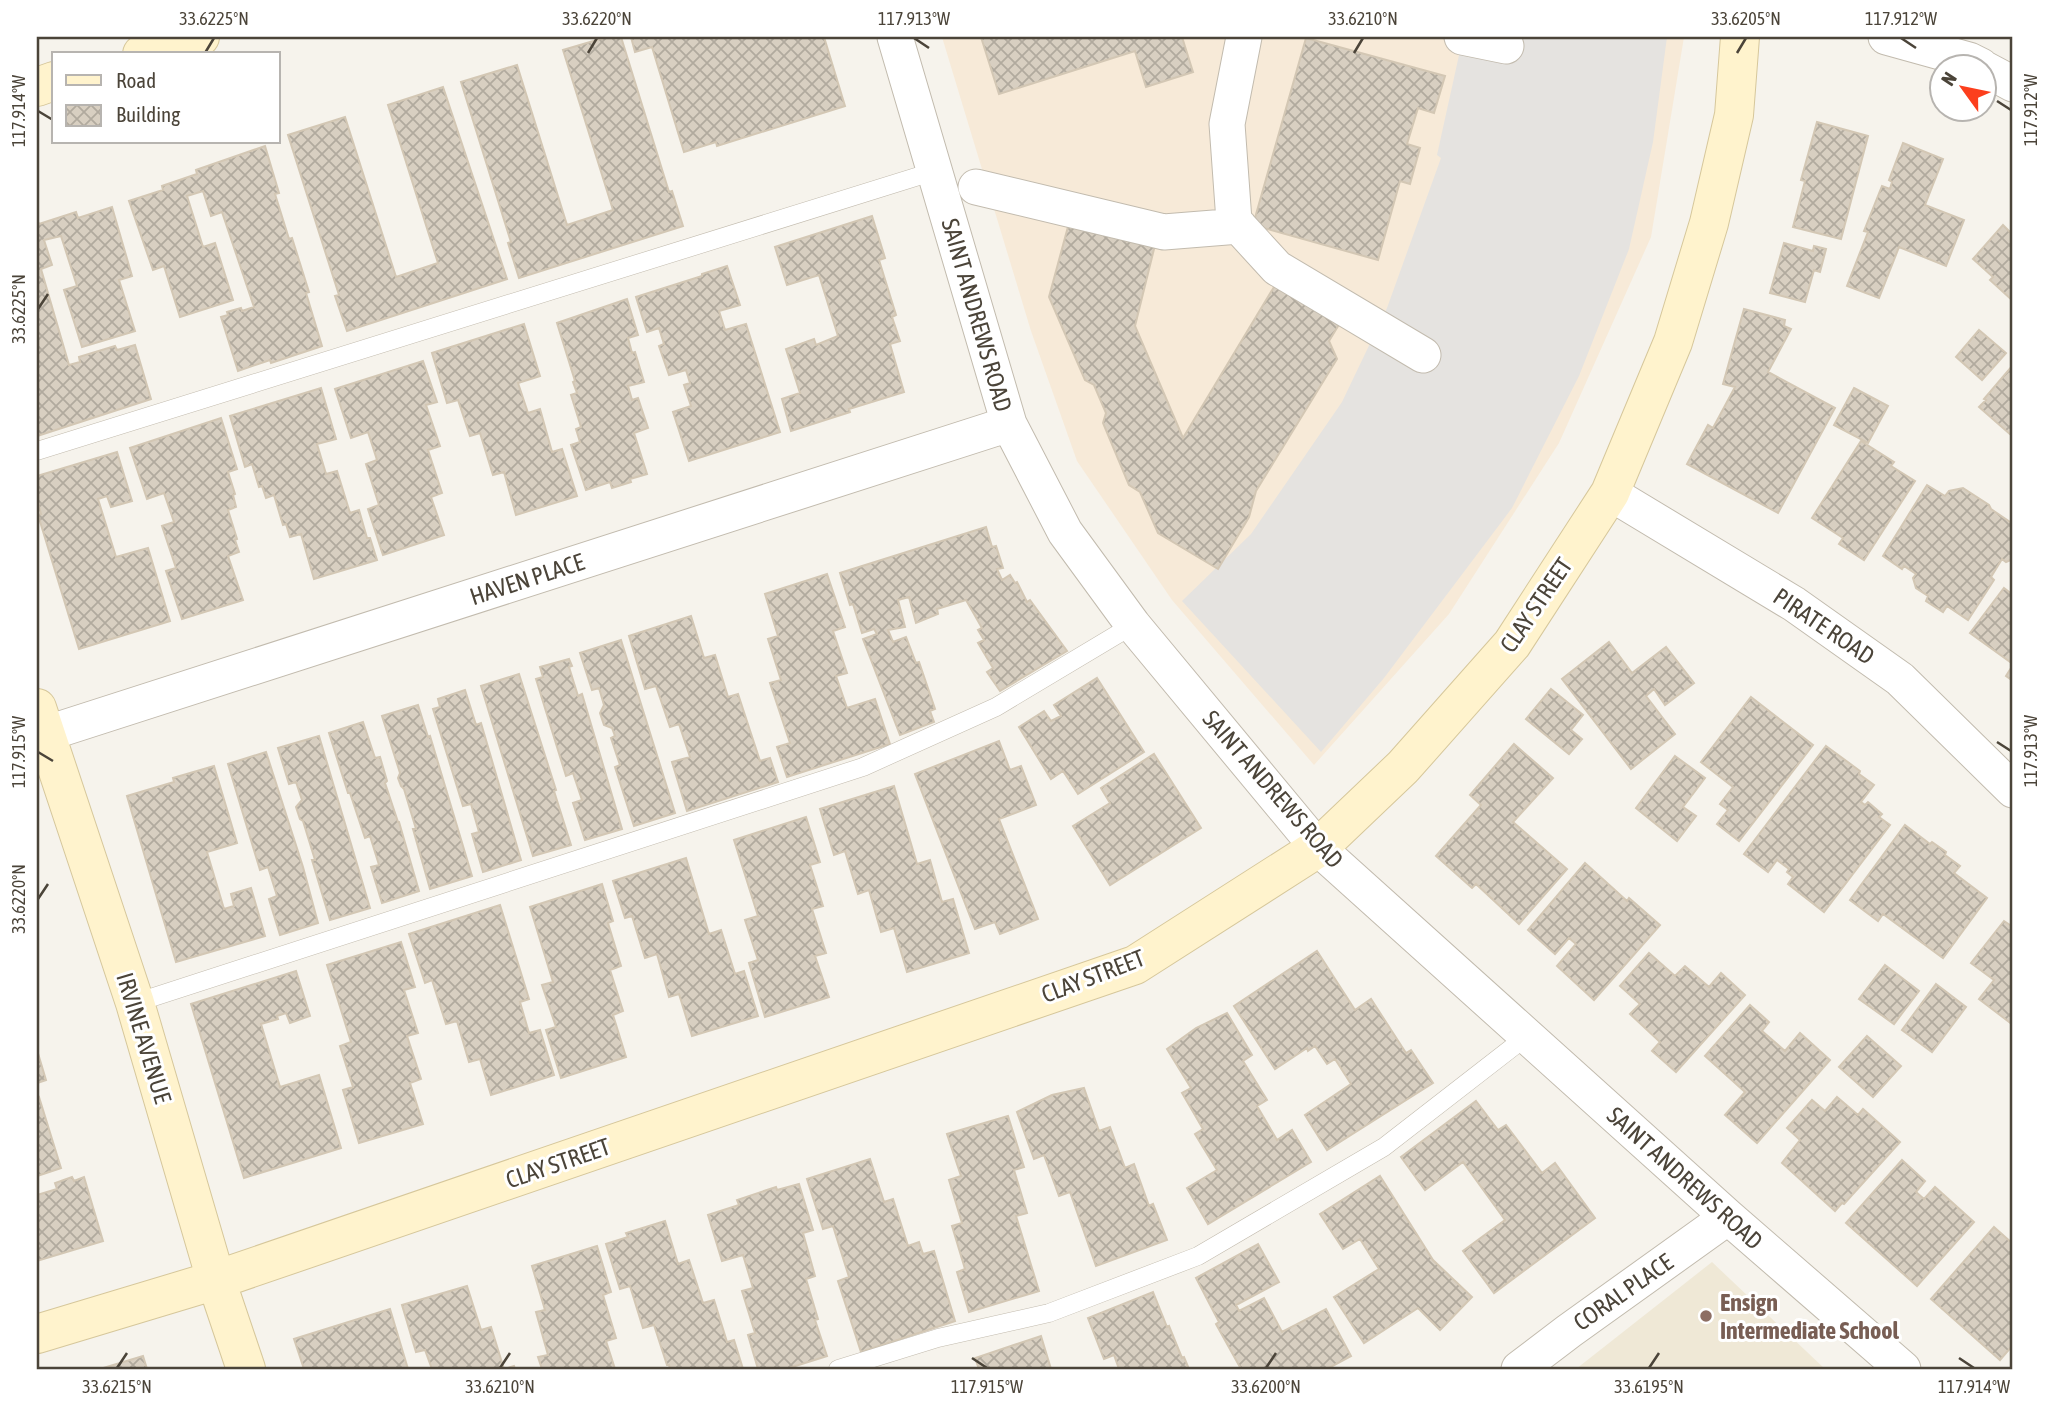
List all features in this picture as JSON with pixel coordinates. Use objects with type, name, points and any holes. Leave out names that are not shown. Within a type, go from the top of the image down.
[{"type":"street","points":[[149,52],[200,37]]},
{"type":"street","name":"SAINT ANDREWS ROAD","points":[[895,37],[1009,424],[1065,532],[1133,625],[1318,848],[1728,1217],[1903,1369]]},
{"type":"street","points":[[1244,37],[1227,124],[1234,221],[1277,268],[1423,355]]},
{"type":"street","points":[[1462,37],[1506,46]]},
{"type":"street","name":"CLAY STREET","points":[[37,1334],[216,1280],[1135,965],[1318,848],[1403,767],[1512,644],[1610,493],[1673,342],[1709,223],[1734,115],[1740,37]]},
{"type":"street","points":[[1886,37],[1940,52]]},
{"type":"street","points":[[1997,75],[2013,84]]},
{"type":"street","points":[[975,187],[1164,232],[1239,226]]},
{"type":"street","name":"HAVEN PLACE","points":[[41,721],[1009,424]]},
{"type":"street","name":"PIRATE ROAD","points":[[1610,493],[1794,604],[1900,679],[2013,790]]},
{"type":"street","name":"IRVINE AVENUE","points":[[41,721],[135,1003],[216,1280],[246,1369]]},
{"type":"street","name":"CORAL PLACE","points":[[1518,1369],[1728,1217]]},
{"type":"lane","points":[[37,451],[935,171]]},
{"type":"lane","points":[[135,1003],[863,767],[996,707],[1133,625]]},
{"type":"lane","points":[[838,1369],[938,1338],[1049,1313],[1198,1256],[1384,1147],[1527,1036]]},
{"type":"shaded area","points":[[942,37],[1684,37],[1651,237],[1559,443],[1449,614],[1314,765],[1172,600],[1077,461],[1031,331]]},
{"type":"shaded area","points":[[1463,37],[1667,37],[1653,142],[1629,249],[1579,376],[1512,508],[1384,678],[1321,752],[1182,601],[1251,534],[1342,402],[1387,308],[1441,158],[1437,155]]},
{"type":"shaded area","name":"Ensign Intermediate School","points":[[1712,1262],[1825,1369],[1576,1369]]},
{"type":"building","points":[[607,37],[621,37],[669,192],[672,191],[683,226],[519,278],[508,243],[511,242],[461,82],[517,65],[567,225],[613,210],[563,50]]},
{"type":"building","points":[[631,37],[824,37],[845,106],[717,146],[716,142],[684,152],[652,47],[635,52]]},
{"type":"building","points":[[981,37],[1182,37],[1193,72],[1146,87],[1135,51],[999,94]]},
{"type":"building","points":[[1306,38],[1445,76],[1434,113],[1418,108],[1407,144],[1420,148],[1410,184],[1400,181],[1378,260],[1253,225]]},
{"type":"building","points":[[443,87],[507,279],[347,331],[335,296],[339,295],[288,135],[345,117],[396,277],[438,263],[388,105]]},
{"type":"building","points":[[1817,122],[1868,136],[1841,239],[1793,227],[1805,181],[1801,180]]},
{"type":"building","points":[[1903,143],[1943,159],[1925,205],[1964,220],[1946,266],[1899,247],[1879,298],[1847,286],[1868,232],[1864,231],[1882,186],[1890,189],[1892,182],[1889,180]]},
{"type":"building","points":[[265,146],[279,193],[275,194],[309,292],[306,293],[322,346],[238,371],[221,317],[228,315],[227,312],[254,307],[222,212],[211,216],[203,191],[187,196],[203,247],[215,243],[233,300],[180,317],[164,266],[153,270],[129,201],[163,190],[162,186],[197,174],[196,170]]},
{"type":"building","points":[[112,207],[132,276],[119,280],[135,331],[82,347],[64,290],[77,286],[61,236],[44,240],[52,265],[41,269],[69,365],[80,362],[79,357],[115,346],[117,350],[135,345],[151,399],[37,436],[37,220],[39,224],[76,212],[78,218]]},
{"type":"building","points":[[872,216],[885,258],[879,260],[896,315],[892,317],[900,341],[890,344],[904,392],[791,431],[782,399],[800,393],[786,349],[814,339],[816,345],[838,336],[819,275],[787,285],[775,247]]},
{"type":"building","points":[[1069,223],[1155,245],[1135,326],[1183,438],[1277,282],[1343,318],[1329,341],[1337,359],[1256,491],[1249,517],[1218,569],[1158,533],[1140,492],[1129,485],[1103,423],[1106,413],[1094,385],[1085,380],[1049,297]]},
{"type":"building","points":[[2003,225],[2012,234],[2013,232],[2013,301],[1990,280],[1993,277],[1973,259]]},
{"type":"building","points":[[1784,243],[1813,251],[1814,246],[1826,249],[1820,272],[1814,270],[1805,302],[1770,293]]},
{"type":"building","points":[[727,266],[740,305],[719,311],[725,330],[746,324],[780,432],[689,461],[673,412],[691,406],[684,385],[690,383],[686,370],[669,375],[659,346],[664,344],[659,328],[647,332],[636,297]]},
{"type":"building","points":[[627,299],[638,335],[628,338],[644,382],[628,386],[632,400],[638,398],[648,428],[634,433],[647,474],[612,488],[610,482],[586,490],[571,445],[580,442],[576,429],[581,427],[571,395],[577,393],[573,382],[575,381],[557,323]]},
{"type":"building","points":[[1744,309],[1785,320],[1784,326],[1791,329],[1768,372],[1835,408],[1778,513],[1687,464],[1708,425],[1713,428],[1735,387],[1723,384]]},
{"type":"building","points":[[524,324],[540,376],[518,383],[528,413],[540,409],[552,452],[562,449],[577,496],[516,515],[504,472],[493,475],[480,433],[470,436],[458,400],[447,403],[432,353]]},
{"type":"building","points":[[1979,330],[2006,353],[1982,380],[1956,357]]},
{"type":"building","points":[[423,361],[437,402],[426,405],[440,446],[428,450],[442,493],[431,497],[444,535],[383,555],[368,509],[379,505],[366,464],[377,460],[368,432],[351,438],[335,389]]},
{"type":"building","points":[[2013,365],[2013,432],[2011,435],[1979,407]]},
{"type":"building","points":[[321,388],[336,439],[317,444],[326,474],[337,471],[350,513],[359,510],[377,560],[314,579],[301,534],[290,537],[286,524],[283,525],[274,495],[266,498],[262,486],[259,487],[252,464],[245,467],[230,416]]},
{"type":"building","points":[[1854,388],[1888,406],[1868,443],[1834,425]]},
{"type":"building","points":[[221,418],[237,469],[228,472],[236,507],[228,510],[239,552],[228,556],[243,600],[182,619],[166,571],[176,568],[162,526],[174,522],[164,493],[147,499],[130,448]]},
{"type":"building","points":[[1861,441],[1894,462],[1891,466],[1915,481],[1864,560],[1839,544],[1843,538],[1812,518]]},
{"type":"building","points":[[117,452],[132,501],[111,507],[107,496],[98,499],[116,557],[148,548],[170,621],[79,649],[38,515],[41,514],[37,499],[37,476]]},
{"type":"building","points":[[1927,485],[1945,496],[1949,491],[1963,488],[2013,524],[2013,559],[2006,562],[2002,559],[1991,577],[1994,580],[1968,620],[1947,606],[1943,612],[1926,601],[1928,596],[1916,588],[1913,578],[1916,574],[1904,566],[1902,569],[1883,556]]},
{"type":"building","points":[[986,527],[992,547],[996,546],[1003,568],[997,569],[1002,580],[1010,575],[1015,583],[1017,582],[1027,602],[1030,600],[1067,651],[1000,691],[987,672],[993,668],[978,643],[984,640],[978,630],[982,628],[966,600],[937,609],[938,614],[916,623],[909,597],[898,600],[905,627],[888,630],[893,642],[906,637],[916,663],[919,662],[935,709],[930,711],[934,722],[900,735],[863,639],[877,634],[874,629],[862,633],[840,573]]},
{"type":"building","points":[[827,574],[845,627],[833,631],[847,673],[836,676],[847,708],[875,699],[890,744],[787,777],[777,747],[790,743],[770,683],[781,680],[768,639],[778,636],[765,594]]},
{"type":"building","points":[[2004,588],[2013,595],[2013,664],[1970,633]]},
{"type":"building","points":[[691,616],[704,658],[715,655],[728,697],[738,694],[760,761],[770,758],[778,782],[687,811],[672,762],[690,757],[679,724],[670,727],[656,686],[645,689],[629,636]]},
{"type":"building","points":[[621,640],[675,813],[634,826],[615,767],[620,765],[611,738],[615,736],[612,728],[604,725],[600,713],[604,705],[599,688],[592,690],[580,653]]},
{"type":"building","points":[[1609,642],[1632,673],[1666,647],[1694,683],[1665,705],[1654,689],[1646,696],[1675,734],[1631,769],[1562,679]]},
{"type":"building","points":[[569,659],[578,696],[582,694],[622,829],[585,840],[573,803],[582,800],[573,773],[566,776],[536,679],[543,677],[540,667]]},
{"type":"building","points":[[2013,665],[2013,681],[2006,676]]},
{"type":"building","points":[[519,674],[571,845],[533,856],[481,686]]},
{"type":"building","points":[[1097,678],[1144,752],[1078,794],[1063,771],[1051,779],[1019,727],[1044,711],[1051,721],[1061,716],[1054,705]]},
{"type":"building","points":[[1551,689],[1583,715],[1571,730],[1582,739],[1569,754],[1526,719]]},
{"type":"building","points":[[465,690],[476,725],[481,723],[521,860],[483,872],[472,834],[479,832],[471,804],[463,806],[433,709],[440,707],[438,699]]},
{"type":"building","points":[[1751,697],[1813,745],[1739,841],[1717,824],[1728,810],[1720,804],[1733,787],[1701,762]]},
{"type":"building","points":[[418,705],[428,737],[430,736],[472,876],[430,889],[413,829],[416,829],[398,778],[400,773],[382,716]]},
{"type":"building","points":[[363,722],[375,758],[380,757],[387,781],[385,783],[419,891],[382,903],[371,867],[379,865],[370,836],[365,838],[329,733]]},
{"type":"building","points":[[319,736],[370,908],[330,920],[312,860],[315,860],[296,807],[302,800],[296,782],[289,784],[278,748]]},
{"type":"building","points":[[999,741],[1010,770],[1021,766],[1036,805],[999,819],[1038,919],[1000,934],[995,922],[975,929],[915,774]]},
{"type":"building","points":[[1514,744],[1553,778],[1513,822],[1567,869],[1519,924],[1476,884],[1472,888],[1436,856],[1481,805],[1470,795]]},
{"type":"building","points":[[1826,746],[1874,785],[1861,802],[1865,805],[1868,802],[1882,814],[1879,817],[1890,825],[1824,912],[1788,884],[1793,877],[1787,872],[1789,869],[1777,860],[1768,872],[1744,854]]},
{"type":"building","points":[[266,752],[318,923],[280,935],[269,899],[277,896],[268,867],[260,870],[228,764]]},
{"type":"building","points":[[1154,754],[1201,828],[1110,885],[1073,826],[1110,803],[1101,788]]},
{"type":"building","points":[[1675,756],[1705,778],[1683,807],[1696,816],[1677,841],[1636,808]]},
{"type":"building","points":[[214,766],[237,843],[207,852],[224,909],[234,906],[231,894],[251,888],[265,936],[176,962],[127,796]]},
{"type":"building","points":[[894,786],[917,864],[930,860],[942,902],[953,899],[969,953],[907,972],[894,928],[881,932],[869,890],[858,894],[845,851],[834,855],[820,809]]},
{"type":"building","points":[[806,817],[820,862],[810,865],[823,906],[812,909],[826,953],[815,956],[829,997],[765,1017],[749,963],[758,960],[745,920],[758,916],[734,840]]},
{"type":"building","points":[[1905,825],[1930,844],[1932,842],[1946,852],[1945,855],[1960,866],[1954,873],[1987,898],[1943,958],[1883,914],[1878,921],[1850,900]]},
{"type":"building","points":[[686,858],[709,934],[721,930],[735,974],[744,971],[758,1016],[692,1036],[679,994],[669,997],[657,954],[645,958],[632,916],[625,918],[613,881]]},
{"type":"building","points":[[1585,863],[1627,901],[1629,898],[1660,925],[1594,1000],[1557,966],[1576,944],[1569,938],[1555,954],[1528,930]]},
{"type":"building","points":[[602,884],[613,921],[608,923],[621,966],[610,970],[623,1011],[613,1015],[626,1057],[561,1078],[546,1030],[556,1027],[542,985],[553,982],[530,907]]},
{"type":"building","points":[[500,905],[529,999],[520,1002],[529,1033],[540,1030],[554,1075],[491,1095],[480,1059],[469,1062],[457,1021],[446,1024],[432,980],[425,983],[409,934]]},
{"type":"building","points":[[2004,921],[2013,927],[2013,1025],[1979,999],[1994,980],[1971,963]]},
{"type":"building","points":[[401,942],[415,987],[404,990],[418,1033],[407,1036],[421,1079],[410,1083],[423,1124],[359,1143],[343,1090],[353,1087],[340,1046],[351,1042],[327,965]]},
{"type":"building","points":[[1317,951],[1355,1010],[1371,999],[1406,1053],[1411,1050],[1433,1083],[1327,1150],[1305,1115],[1351,1084],[1335,1059],[1327,1064],[1315,1046],[1308,1051],[1307,1048],[1275,1069],[1234,1006]]},
{"type":"building","points":[[1649,953],[1675,976],[1685,966],[1709,987],[1721,973],[1745,995],[1676,1072],[1652,1051],[1660,1042],[1630,1014],[1640,1004],[1620,986]]},
{"type":"building","points":[[1885,965],[1919,991],[1894,1024],[1859,999]]},
{"type":"building","points":[[296,971],[310,1016],[290,1023],[286,1013],[277,1016],[278,1019],[261,1024],[280,1087],[319,1075],[341,1148],[244,1178],[191,1004]]},
{"type":"building","points":[[1936,984],[1966,1007],[1932,1052],[1902,1030]]},
{"type":"building","points":[[1750,1005],[1769,1022],[1762,1031],[1785,1051],[1800,1033],[1830,1060],[1757,1143],[1725,1115],[1745,1092],[1705,1056]]},
{"type":"building","points":[[1227,1013],[1252,1055],[1243,1061],[1267,1100],[1257,1106],[1277,1140],[1292,1130],[1311,1162],[1208,1224],[1187,1188],[1217,1170],[1195,1134],[1203,1129],[1182,1093],[1191,1088],[1167,1049],[1196,1028]]},
{"type":"building","points":[[1867,1036],[1901,1066],[1873,1097],[1839,1067]]},
{"type":"building","points":[[37,1050],[46,1080],[37,1083]]},
{"type":"building","points":[[1084,1088],[1099,1131],[1110,1127],[1125,1168],[1134,1164],[1149,1206],[1153,1204],[1167,1240],[1096,1266],[1070,1192],[1059,1196],[1044,1155],[1034,1159],[1017,1112],[1052,1095]]},
{"type":"building","points":[[39,1097],[61,1168],[37,1176],[37,1098]]},
{"type":"building","points":[[1837,1097],[1858,1115],[1863,1109],[1900,1142],[1835,1211],[1782,1163],[1800,1140],[1787,1128],[1812,1100],[1825,1111]]},
{"type":"building","points":[[1476,1101],[1498,1130],[1506,1125],[1542,1173],[1555,1163],[1595,1218],[1494,1293],[1463,1251],[1505,1220],[1463,1162],[1425,1190],[1401,1157]]},
{"type":"building","points":[[1008,1116],[1024,1167],[1014,1170],[1027,1213],[1016,1216],[1039,1291],[969,1312],[957,1272],[965,1269],[952,1226],[962,1223],[949,1180],[961,1176],[947,1134]]},
{"type":"building","points":[[870,1159],[884,1202],[893,1199],[908,1246],[919,1242],[923,1254],[934,1251],[955,1321],[861,1352],[838,1281],[849,1277],[833,1226],[823,1229],[807,1179]]},
{"type":"building","points":[[1902,1160],[1925,1181],[1916,1192],[1924,1199],[1935,1187],[1974,1222],[1917,1286],[1846,1223]]},
{"type":"building","points":[[1380,1176],[1433,1260],[1472,1297],[1440,1330],[1418,1308],[1364,1343],[1334,1297],[1379,1269],[1360,1239],[1343,1249],[1320,1214]]},
{"type":"building","points":[[72,1177],[74,1181],[84,1177],[103,1241],[37,1261],[37,1195],[57,1189],[55,1183]]},
{"type":"building","points":[[799,1184],[813,1230],[803,1233],[815,1276],[806,1279],[818,1319],[815,1320],[827,1356],[786,1369],[758,1369],[748,1335],[755,1333],[742,1291],[753,1288],[743,1255],[722,1261],[708,1215],[739,1205],[737,1200],[776,1187],[777,1190]]},
{"type":"building","points":[[665,1221],[678,1264],[689,1260],[703,1303],[714,1300],[727,1342],[734,1340],[743,1369],[670,1369],[654,1325],[643,1328],[630,1286],[620,1289],[606,1244],[628,1237],[626,1233]]},
{"type":"building","points":[[1994,1227],[2013,1244],[2013,1345],[2000,1360],[1931,1299]]},
{"type":"building","points":[[1258,1244],[1279,1282],[1236,1305],[1239,1311],[1264,1298],[1282,1332],[1326,1309],[1351,1356],[1327,1369],[1241,1369],[1216,1324],[1219,1322],[1196,1278]]},
{"type":"building","points":[[597,1246],[611,1292],[603,1295],[616,1338],[606,1341],[615,1369],[542,1369],[538,1357],[548,1355],[536,1312],[545,1310],[532,1266]]},
{"type":"building","points":[[467,1286],[481,1330],[491,1327],[504,1369],[432,1369],[425,1350],[416,1352],[402,1305]]},
{"type":"building","points":[[1153,1292],[1167,1327],[1169,1326],[1189,1369],[1119,1369],[1114,1355],[1104,1359],[1088,1318]]},
{"type":"building","points":[[390,1309],[408,1369],[304,1369],[294,1339]]},
{"type":"building","points":[[1041,1336],[1051,1369],[979,1369],[975,1358]]},
{"type":"building","points":[[143,1356],[147,1369],[100,1369]]},
{"type":"place","name":"Ensign Intermediate School","points":[[1706,1316]]}]
